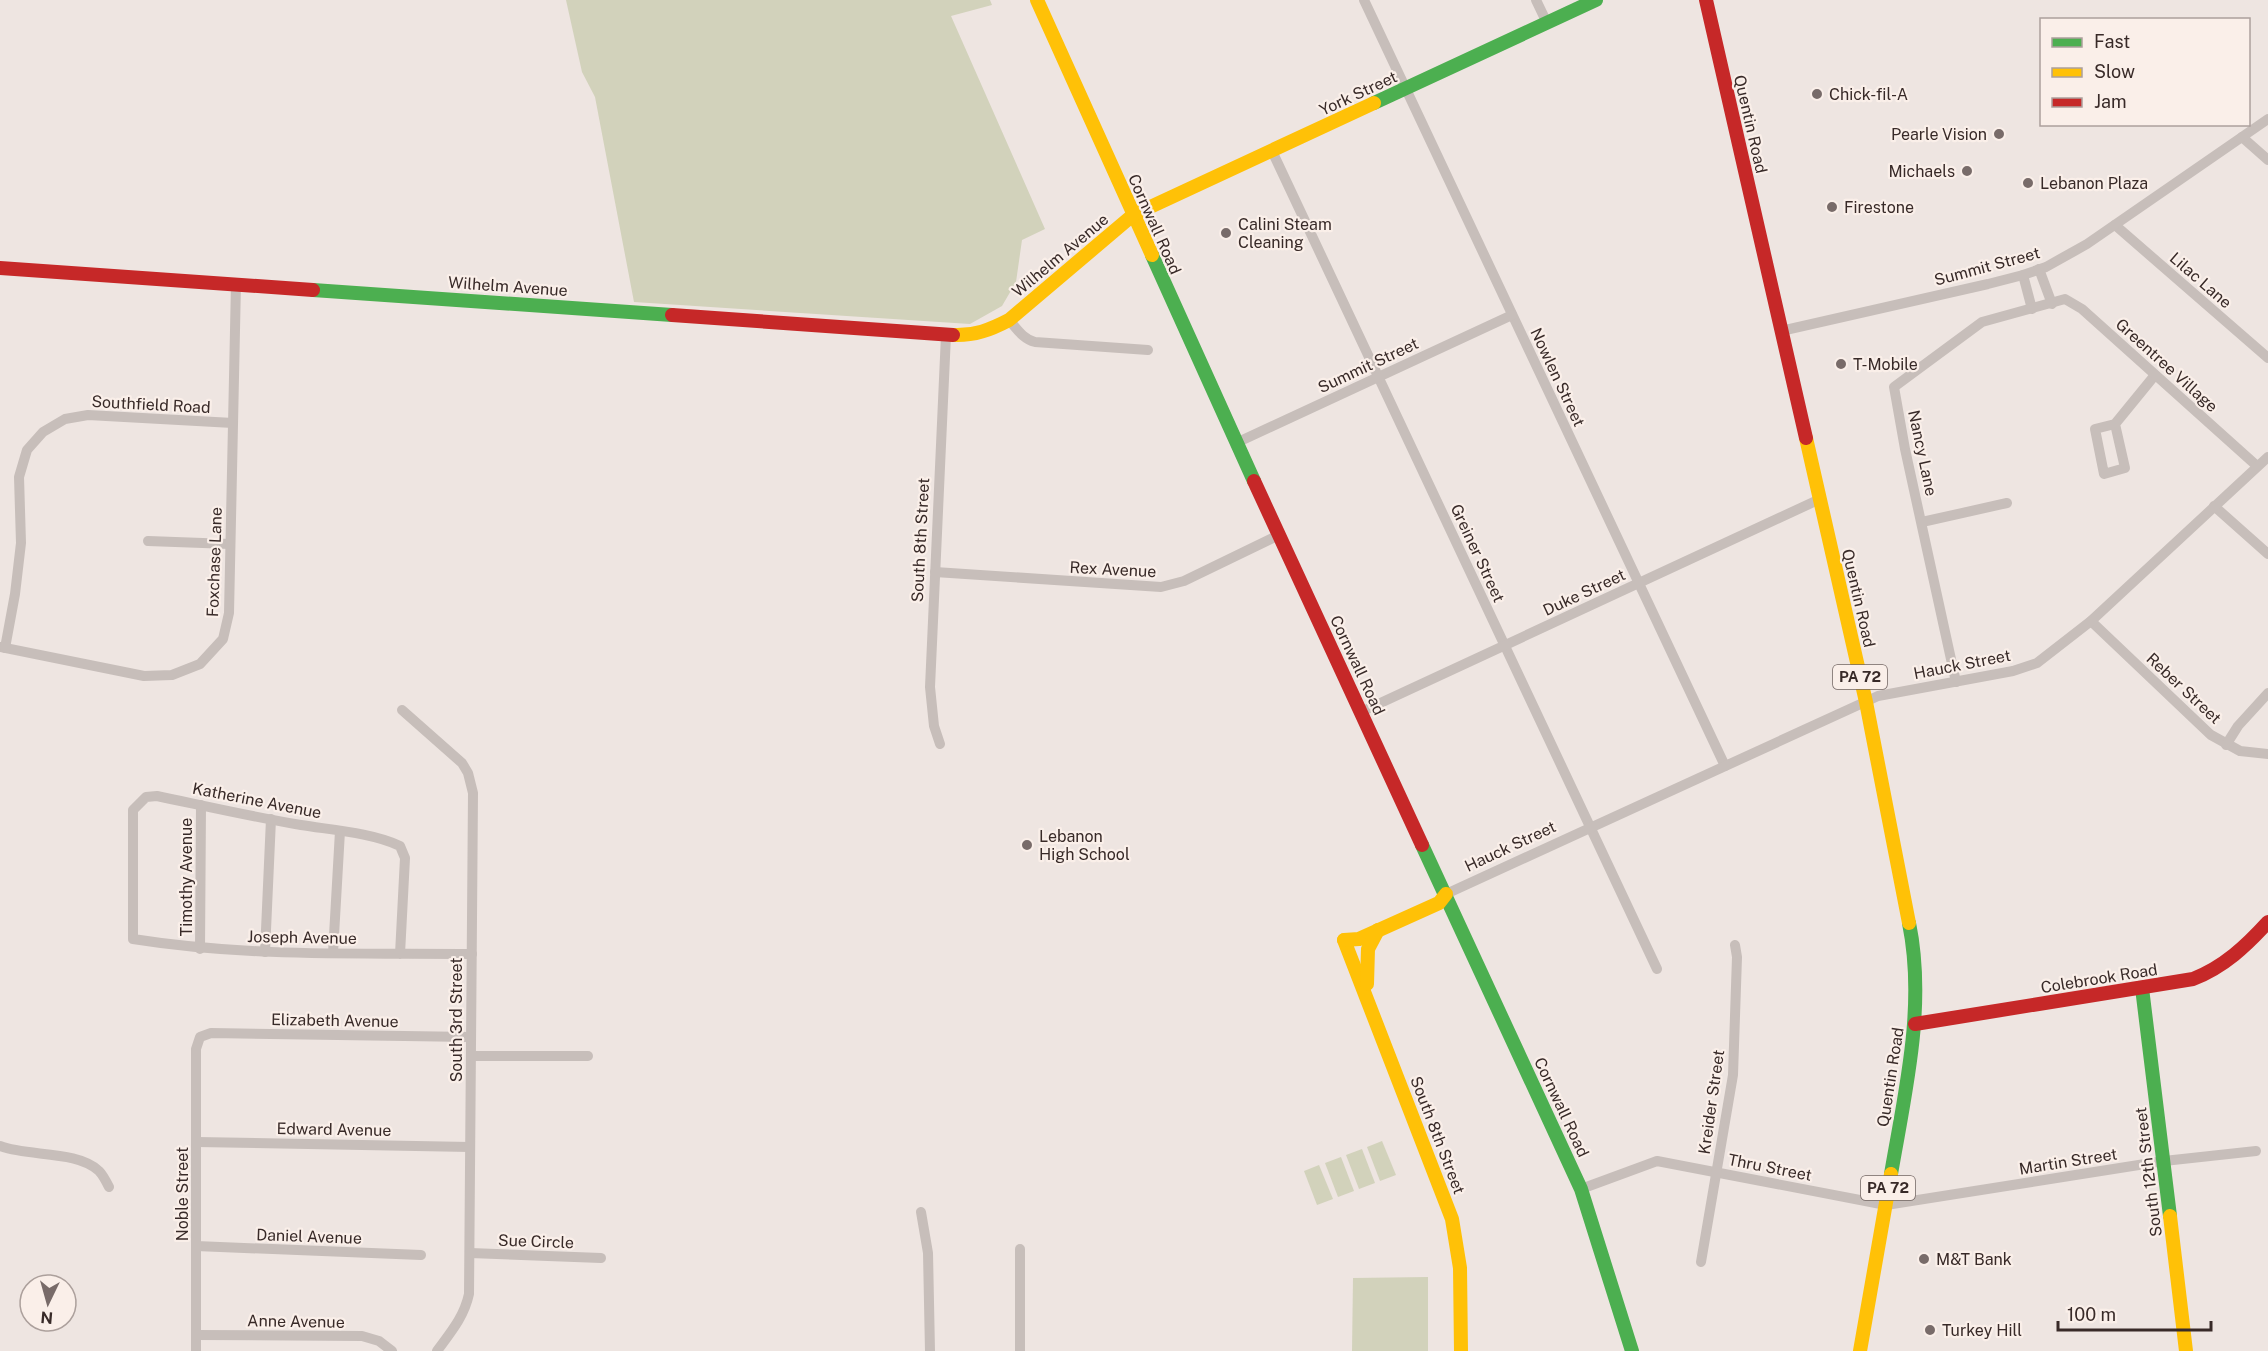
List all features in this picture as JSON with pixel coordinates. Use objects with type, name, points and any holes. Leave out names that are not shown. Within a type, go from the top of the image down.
[{"type":"main road","name":"Cornwall Road","points":[[1037,0],[1236,443],[1581,1189],[1632,1351]]},
{"type":"main road","name":"York Street","points":[[1133,215],[1596,0]]},
{"type":"main road","name":"Quentin Road","points":[[1706,0],[1866,702],[1911,926],[1915,1024],[1912,1054],[1860,1351]]},
{"type":"main road","name":"Wilhelm Avenue","points":[[0,268],[946,335],[979,334],[1009,320],[1133,215]]},
{"type":"main road","name":"Hauck Street","points":[[1344,939],[1354,929],[1435,894],[1446,894]]},
{"type":"main road","name":"Hauck Street","points":[[1344,939],[1359,939],[1439,903],[1446,894]]},
{"type":"main road","name":"Colebrook Road","points":[[1915,1024],[2179,982],[2208,974],[2235,955],[2268,921]]},
{"type":"main road","points":[[1368,1000],[1366,954],[1371,939],[1378,930]]},
{"type":"main road","name":"South 8th Street","points":[[1344,939],[1439,1183],[1456,1235],[1460,1268],[1461,1351]]},
{"type":"main road","name":"South 12th Street","points":[[2142,988],[2186,1351]]},
{"type":"street","name":"Nowlen Street","points":[[1364,0],[1725,766]]},
{"type":"street","points":[[1536,0],[1546,23]]},
{"type":"street","name":"Summit Street","points":[[1781,331],[2023,275],[2039,269],[2073,252],[2115,225],[2268,119]]},
{"type":"street","points":[[2242,137],[2268,160]]},
{"type":"street","name":"Greiner Street","points":[[1272,151],[1657,969]]},
{"type":"street","name":"Lilac Lane","points":[[2115,225],[2268,358]]},
{"type":"street","points":[[2039,269],[2052,304]]},
{"type":"street","points":[[2023,275],[2032,309]]},
{"type":"street","name":"Foxchase Lane","points":[[2,647],[144,676],[172,675],[200,664],[223,639],[229,613],[237,284]]},
{"type":"street","name":"Greentree Village","points":[[2032,309],[2065,299],[2082,309],[2257,466]]},
{"type":"street","name":"Nancy Lane","points":[[1956,682],[1905,449],[1894,387],[1982,322],[2032,309]]},
{"type":"street","name":"Summit Street","points":[[1236,443],[1512,315]]},
{"type":"street","name":"Wilhelm Avenue","points":[[1009,320],[1029,340],[1035,342],[1148,350]]},
{"type":"street","name":"South 8th Street","points":[[940,744],[934,726],[930,687],[946,335]]},
{"type":"street","points":[[2115,424],[2125,468],[2104,474],[2095,429],[2115,424],[2155,375]]},
{"type":"street","name":"Southfield Road","points":[[2,647],[15,594],[21,543],[19,477],[27,450],[44,432],[65,419],[88,415],[233,423]]},
{"type":"street","name":"Hauck Street","points":[[1446,894],[1878,696],[2026,668],[2037,663],[2091,621],[2268,457]]},
{"type":"street","name":"Duke Street","points":[[1361,712],[1820,499]]},
{"type":"street","points":[[1922,522],[2007,503]]},
{"type":"street","points":[[2214,506],[2268,554]]},
{"type":"street","name":"Rex Avenue","points":[[935,572],[1161,587],[1185,581],[1279,535]]},
{"type":"street","points":[[148,541],[230,544]]},
{"type":"street","name":"Reber Street","points":[[2091,621],[2198,725],[2226,745],[2240,751],[2268,754]]},
{"type":"street","points":[[2226,745],[2238,726],[2268,693]]},
{"type":"street","name":"South 3rd Street","points":[[402,710],[462,763],[473,793],[469,1294],[466,1309],[460,1321],[437,1351]]},
{"type":"street","name":"Katherine Avenue","points":[[133,939],[133,810],[146,797],[157,796],[340,831],[392,842],[400,846],[405,858],[400,954]]},
{"type":"street","name":"Timothy Avenue","points":[[200,949],[201,805]]},
{"type":"street","points":[[266,952],[271,819]]},
{"type":"street","points":[[333,953],[340,831]]},
{"type":"street","name":"Joseph Avenue","points":[[133,939],[200,949],[266,952],[472,954]]},
{"type":"street","name":"Kreider Street","points":[[1701,1262],[1733,1075],[1737,957],[1735,945]]},
{"type":"street","name":"Elizabeth Avenue","points":[[200,1037],[211,1033],[471,1038]]},
{"type":"street","name":"Noble Street","points":[[196,1351],[196,1049],[200,1037]]},
{"type":"street","points":[[471,1056],[588,1056]]},
{"type":"street","name":"Edward Avenue","points":[[196,1142],[470,1147]]},
{"type":"street","points":[[0,1146],[75,1160],[98,1169],[109,1187]]},
{"type":"street","name":"Martin Street","points":[[1886,1205],[2164,1161],[2256,1151]]},
{"type":"street","name":"Thru Street","points":[[1581,1189],[1658,1161],[1886,1205]]},
{"type":"street","points":[[921,1212],[928,1253],[930,1351]]},
{"type":"street","name":"Daniel Avenue","points":[[196,1246],[421,1255]]},
{"type":"street","points":[[1020,1250],[1020,1351]]},
{"type":"street","name":"Sue Circle","points":[[470,1253],[601,1258]]},
{"type":"street","name":"Anne Avenue","points":[[196,1335],[362,1336],[379,1341],[392,1351]]},
{"type":"green space","points":[[566,0],[990,0],[992,5],[951,16],[1045,229],[1022,240],[1016,282],[1002,306],[970,324],[634,302],[595,97],[582,72]]},
{"type":"green space","points":[[1382,1141],[1396,1175],[1380,1181],[1367,1147]]},
{"type":"green space","points":[[1362,1149],[1375,1183],[1359,1189],[1346,1155]]},
{"type":"green space","points":[[1341,1157],[1354,1191],[1338,1197],[1325,1163]]},
{"type":"green space","points":[[1319,1165],[1333,1199],[1317,1205],[1304,1171]]},
{"type":"green space","points":[[1428,1277],[1428,1351],[1352,1351],[1353,1278]]},
{"type":"traffic: fast","points":[[1374,103],[1596,0]]},
{"type":"traffic: fast","points":[[1152,255],[1254,481]]},
{"type":"traffic: fast","points":[[313,290],[672,315]]},
{"type":"traffic: fast","points":[[1422,845],[1581,1189],[1632,1351]]},
{"type":"traffic: fast","points":[[1891,1174],[1912,1049],[1915,986],[1914,954],[1909,923]]},
{"type":"traffic: fast","points":[[2142,988],[2170,1216]]},
{"type":"traffic: slow","points":[[1037,0],[1152,255]]},
{"type":"traffic: slow","points":[[953,335],[982,332],[1009,320],[1133,215],[1374,103]]},
{"type":"traffic: slow","points":[[1806,438],[1866,702],[1909,923]]},
{"type":"traffic: slow","points":[[1344,940],[1359,939],[1439,903],[1446,894]]},
{"type":"traffic: slow","points":[[1367,984],[1368,949],[1378,930]]},
{"type":"traffic: slow","points":[[1344,940],[1452,1219],[1460,1268],[1461,1351]]},
{"type":"traffic: slow","points":[[1860,1351],[1891,1174]]},
{"type":"traffic: slow","points":[[2170,1216],[2186,1351]]},
{"type":"traffic: jam","points":[[1706,0],[1806,438]]},
{"type":"traffic: jam","points":[[0,268],[313,290]]},
{"type":"traffic: jam","points":[[672,315],[953,335]]},
{"type":"traffic: jam","points":[[1254,481],[1422,845]]},
{"type":"traffic: jam","points":[[1915,1024],[2193,979],[2234,955],[2268,922]]},
{"type":"place","name":"Chick-fil-A","points":[[1817,94]]},
{"type":"place","name":"Pearle Vision","points":[[1999,134]]},
{"type":"place","name":"Michaels","points":[[1967,171]]},
{"type":"place","name":"Lebanon Plaza","points":[[2028,183]]},
{"type":"place","name":"Firestone","points":[[1832,207]]},
{"type":"place","name":"Calini Steam Cleaning","points":[[1226,233]]},
{"type":"place","name":"T-Mobile","points":[[1841,364]]},
{"type":"place","name":"Lebanon High School","points":[[1027,845]]},
{"type":"place","name":"M&T Bank","points":[[1924,1259]]},
{"type":"place","name":"Turkey Hill","points":[[1930,1330]]}]
